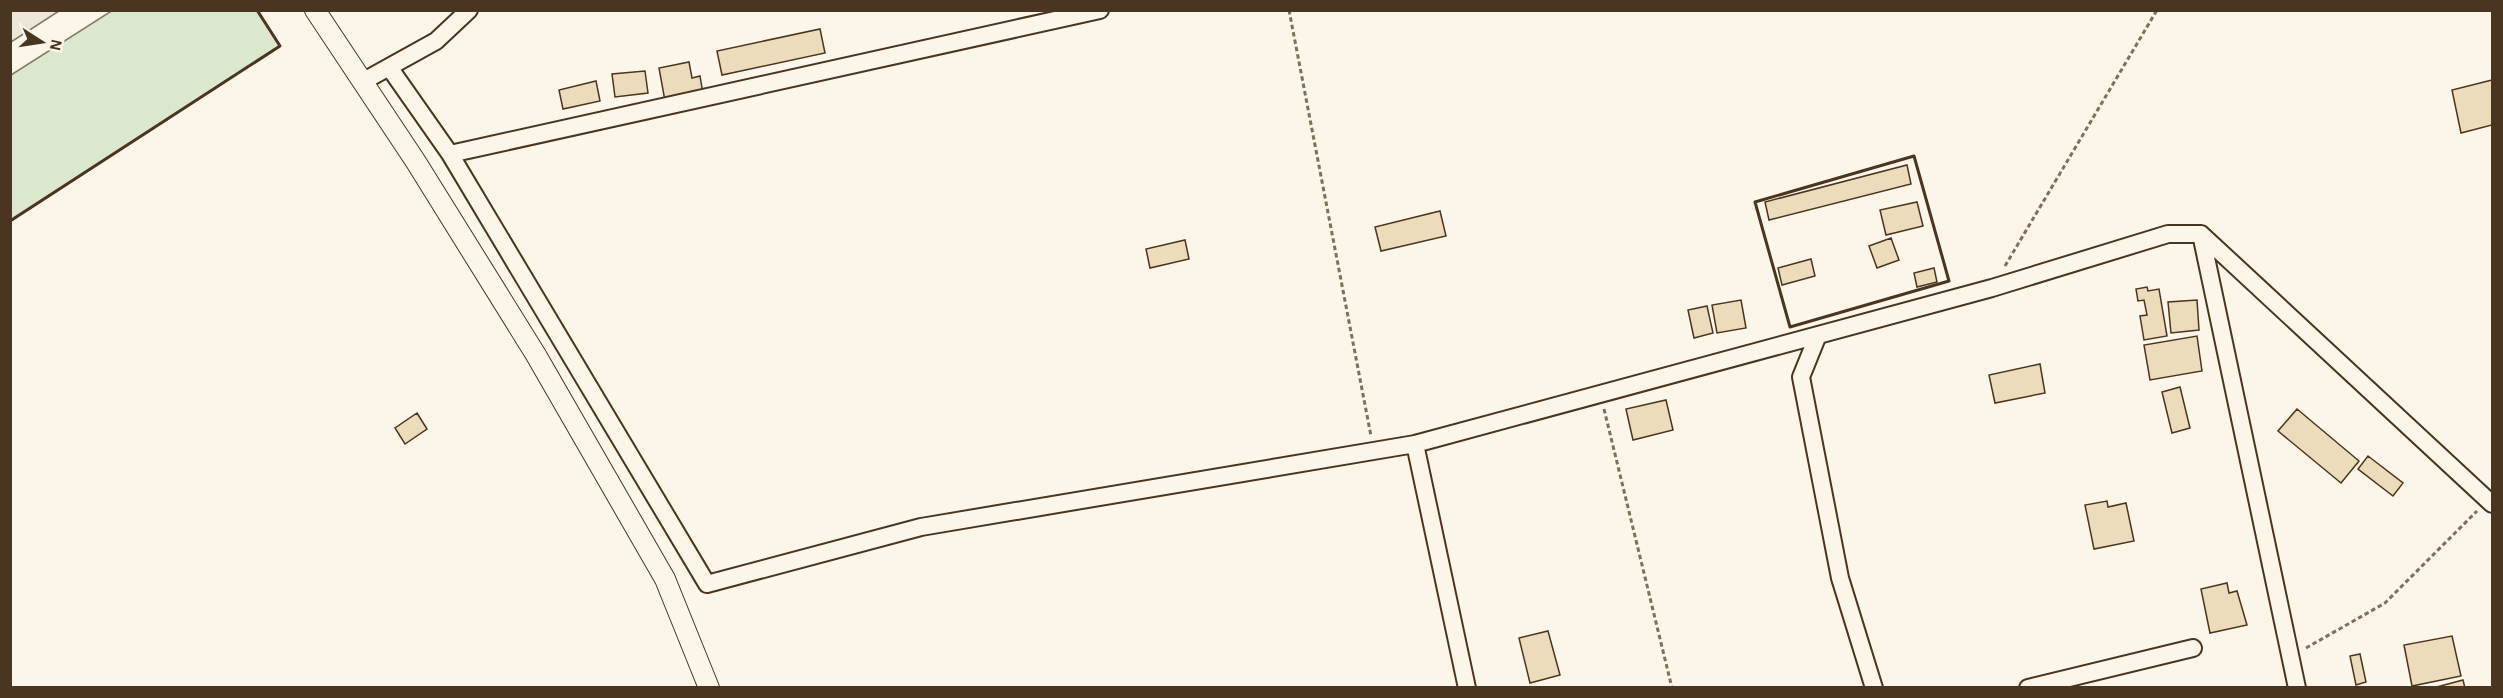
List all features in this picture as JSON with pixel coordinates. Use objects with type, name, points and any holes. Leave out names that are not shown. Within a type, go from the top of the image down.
[{"type":"street","points":[[315,10],[416,162],[536,355],[665,579],[709,687]]},
{"type":"street","points":[[362,82],[436,41],[469,10]]},
{"type":"street","points":[[450,154],[1100,10]]},
{"type":"street","points":[[390,67],[450,154],[707,584],[921,527],[1415,444],[1992,288],[2168,234],[2201,234],[2490,502]]},
{"type":"street","points":[[2201,234],[2297,687]]},
{"type":"street","points":[[1818,335],[1801,377],[1840,578],[1874,687]]},
{"type":"street","points":[[1415,444],[1467,687]]},
{"type":"street","points":[[2028,687],[2193,648]]},
{"type":"path","points":[[1289,10],[1374,452]]},
{"type":"path","points":[[1992,288],[2157,10]]},
{"type":"path","points":[[1600,393],[1672,687]]},
{"type":"path","points":[[2291,656],[2385,603],[2490,502]]},
{"type":"green space","points":[[113,10],[257,11],[280,46],[11,221],[11,75]]},
{"type":"shaded area","points":[[11,10],[59,10],[59,11],[11,42]]},
{"type":"building","points":[[820,29],[825,53],[722,75],[717,51]]},
{"type":"building","points":[[689,62],[692,78],[700,76],[703,94],[665,101],[659,68]]},
{"type":"building","points":[[645,71],[648,93],[615,97],[612,74]]},
{"type":"building","points":[[2492,80],[2492,125],[2461,133],[2452,90]]},
{"type":"building","points":[[596,81],[600,101],[563,109],[559,90]]},
{"type":"building","points":[[1907,165],[1911,184],[1769,220],[1765,202]]},
{"type":"building","points":[[1917,202],[1923,226],[1886,235],[1880,210]]},
{"type":"building","points":[[1440,211],[1446,236],[1381,251],[1375,227]]},
{"type":"building","points":[[1891,238],[1899,260],[1877,268],[1869,246]]},
{"type":"building","points":[[1185,240],[1189,259],[1150,268],[1146,249]]},
{"type":"building","points":[[1811,259],[1815,276],[1782,285],[1778,268]]},
{"type":"building","points":[[1934,268],[1937,282],[1917,287],[1914,273]]},
{"type":"building","points":[[2147,287],[2148,291],[2159,289],[2167,336],[2144,340],[2140,316],[2147,315],[2144,300],[2138,301],[2136,289]]},
{"type":"building","points":[[1741,300],[1746,328],[1717,333],[1712,305]]},
{"type":"building","points":[[2197,300],[2199,330],[2171,333],[2168,302]]},
{"type":"building","points":[[1707,306],[1713,333],[1694,338],[1688,310]]},
{"type":"building","points":[[2197,336],[2202,371],[2150,380],[2144,345]]},
{"type":"building","points":[[2040,364],[2045,393],[1995,403],[1989,375]]},
{"type":"building","points":[[2180,387],[2190,428],[2172,433],[2162,392]]},
{"type":"building","points":[[1666,400],[1673,430],[1633,440],[1626,409]]},
{"type":"building","points":[[2297,409],[2359,461],[2341,483],[2278,431]]},
{"type":"building","points":[[417,413],[427,429],[405,444],[395,428]]},
{"type":"building","points":[[2368,456],[2403,483],[2393,496],[2358,469]]},
{"type":"building","points":[[2107,501],[2108,507],[2126,503],[2134,541],[2094,549],[2085,505]]},
{"type":"building","points":[[2227,583],[2229,593],[2237,591],[2247,625],[2210,633],[2201,589]]},
{"type":"building","points":[[1548,631],[1560,675],[1530,683],[1519,638]]},
{"type":"building","points":[[2452,636],[2461,676],[2412,686],[2404,645]]},
{"type":"building","points":[[2360,654],[2366,682],[2356,685],[2350,656]]},
{"type":"building","points":[[2463,680],[2465,688],[2433,688]]},
{"type":"wall","points":[[10,221],[280,46],[257,10]]},
{"type":"wall","points":[[1914,156],[1949,281],[1790,327],[1755,202],[1914,156]]}]
